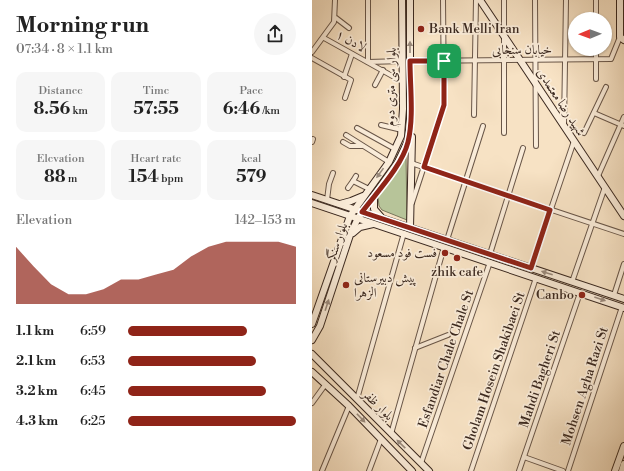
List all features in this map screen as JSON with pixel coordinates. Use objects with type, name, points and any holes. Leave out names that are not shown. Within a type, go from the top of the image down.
[{"type":"main road","name":"بلوار سی متری دوم","points":[[354,209],[389,162],[402,130],[402,0]]},
{"type":"main road","name":"بلوار سی متری دوم","points":[[362,212],[402,156],[408,141],[410,129],[410,0]]},
{"type":"main road","name":"شهید رضا معتمدی","points":[[480,0],[624,216]]},
{"type":"main road","points":[[620,0],[622,39]]},
{"type":"main road","points":[[410,129],[412,134],[410,228]]},
{"type":"main road","points":[[339,204],[351,202],[367,191]]},
{"type":"main road","points":[[375,194],[374,209],[382,218]]},
{"type":"main road","points":[[312,195],[624,299]]},
{"type":"main road","points":[[312,204],[341,212],[623,307]]},
{"type":"main road","name":"بلوار سنگر","points":[[312,324],[346,226],[354,209]]},
{"type":"main road","points":[[341,212],[346,226]]},
{"type":"main road","name":"بلوار سنگر","points":[[312,340],[325,312],[350,235],[362,212]]},
{"type":"main road","points":[[350,235],[360,227],[375,224]]},
{"type":"main road","name":"بلوار ظفر","points":[[312,355],[429,471]]},
{"type":"main road","name":"بلوار ظفر","points":[[312,372],[349,406],[412,471]]},
{"type":"main road","points":[[615,471],[624,446]]},
{"type":"main road","points":[[622,471],[624,464]]},
{"type":"street","points":[[312,52],[324,38],[336,18],[335,0]]},
{"type":"street","points":[[368,0],[368,62],[403,61]]},
{"type":"street","points":[[410,209],[444,105],[443,0]]},
{"type":"street","points":[[474,115],[476,0]]},
{"type":"street","points":[[504,0],[504,133]]},
{"type":"street","points":[[535,0],[537,84],[536,146]]},
{"type":"street","points":[[564,125],[566,0]]},
{"type":"street","points":[[596,0],[596,12]]},
{"type":"street","points":[[336,18],[349,28]]},
{"type":"street","name":"لادن ۱","points":[[324,38],[403,82]]},
{"type":"street","name":"خیابان سنجابی","points":[[410,61],[611,59],[622,39]]},
{"type":"street","points":[[344,77],[352,54]]},
{"type":"street","points":[[596,56],[596,79]]},
{"type":"street","points":[[313,61],[350,80],[345,98]]},
{"type":"street","points":[[375,85],[382,70]]},
{"type":"street","points":[[584,133],[606,87]]},
{"type":"street","points":[[594,113],[622,125]]},
{"type":"street","points":[[598,176],[622,125],[624,117]]},
{"type":"street","points":[[382,125],[402,130]]},
{"type":"street","points":[[447,240],[483,126]]},
{"type":"street","points":[[357,128],[395,149]]},
{"type":"street","points":[[346,135],[389,162]]},
{"type":"street","points":[[531,268],[574,140]]},
{"type":"street","points":[[343,142],[350,146],[362,146]]},
{"type":"street","points":[[490,254],[523,148]]},
{"type":"street","points":[[411,163],[624,234]]},
{"type":"street","points":[[327,200],[329,184],[333,173]]},
{"type":"street","points":[[348,188],[356,176]]},
{"type":"street","points":[[353,181],[367,191]]},
{"type":"street","points":[[572,282],[605,187]]},
{"type":"street","points":[[357,399],[404,233]]},
{"type":"street","points":[[391,434],[444,247]]},
{"type":"street","name":"Esfandiar Chale Chale St","points":[[421,463],[490,262]]},
{"type":"street","points":[[614,295],[624,264]]},
{"type":"street","name":"Gholam Hosein Shakibaei St","points":[[470,471],[536,278]]},
{"type":"street","name":"Mahdi Bagheri St","points":[[519,471],[580,293]]},
{"type":"street","name":"Mohsen Agha Razi St","points":[[568,471],[623,307]]},
{"type":"street","points":[[415,348],[448,335]]},
{"type":"street","points":[[312,403],[325,384]]},
{"type":"street","points":[[322,471],[349,406]]},
{"type":"street","points":[[369,471],[381,439]]},
{"type":"street","points":[[524,457],[563,471]]},
{"type":"green space","points":[[406,156],[407,220],[382,210],[379,206],[378,197]]},
{"type":"place","name":"Bank Melli Iran","points":[[421,29]]},
{"type":"place","name":"فست فود مسعود","points":[[445,253]]},
{"type":"place","name":"zhik cafe","points":[[457,258]]},
{"type":"place","name":"پیش دبیرستانی الزهرا","points":[[346,285]]},
{"type":"place","name":"Canbo","points":[[582,295]]},
{"type":"route","points":[[410,61],[444,61],[444,105],[424,167],[550,210],[531,268],[362,212],[386,181],[406,148],[410,129],[410,61]]}]
